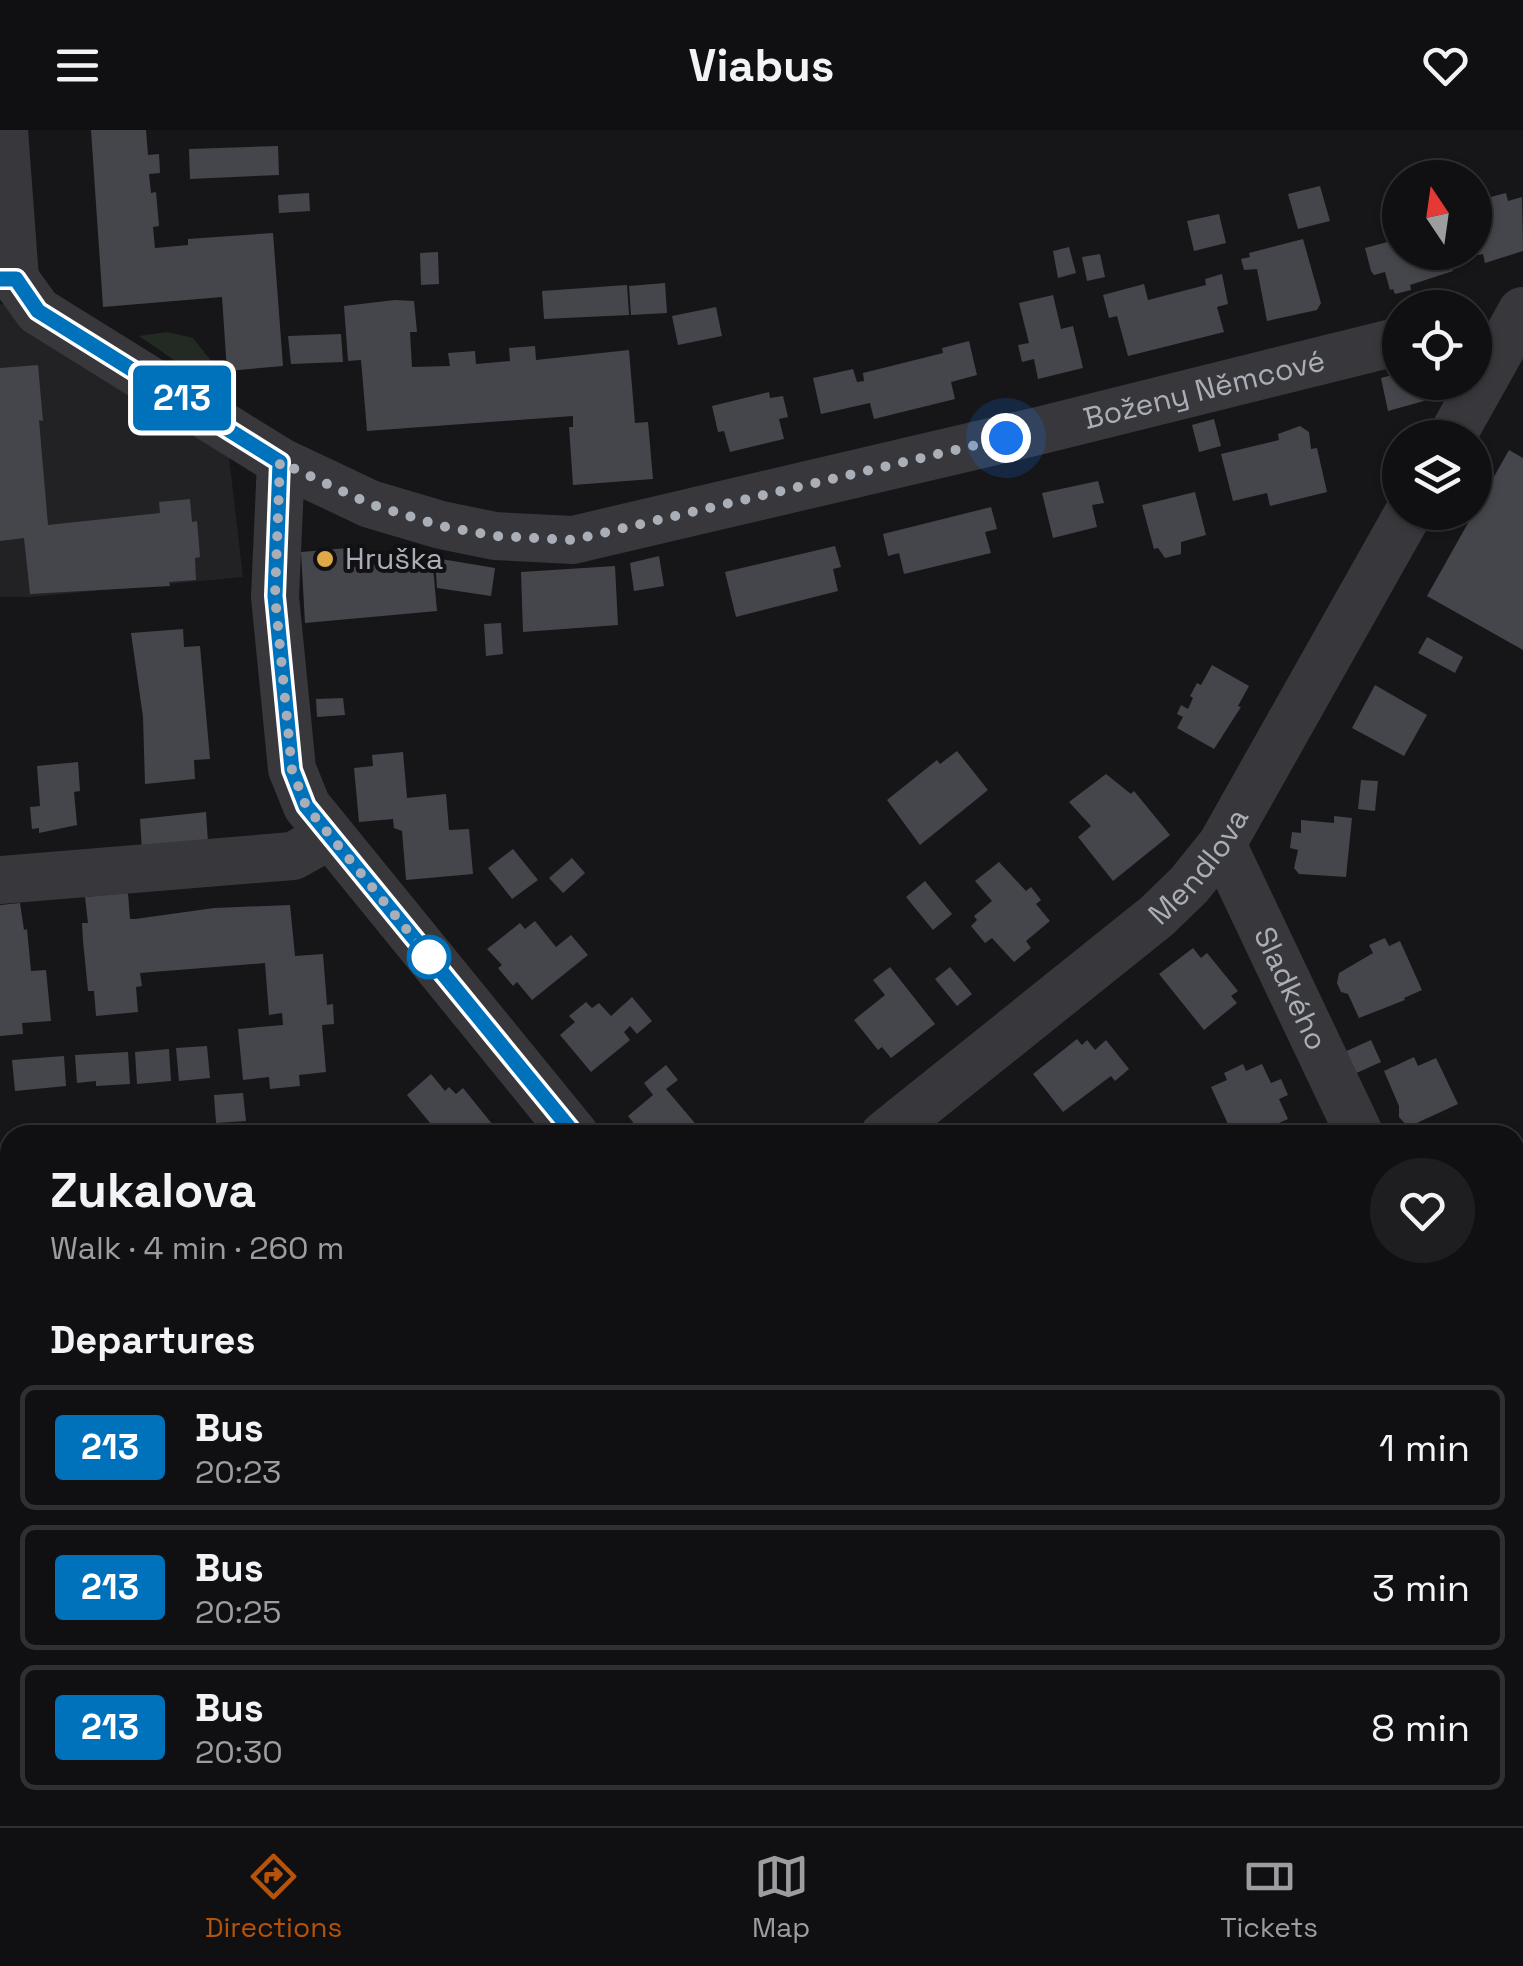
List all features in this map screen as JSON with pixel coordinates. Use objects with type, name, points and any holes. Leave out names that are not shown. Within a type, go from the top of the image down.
[{"type":"street","points":[[4,130],[8,279]]},
{"type":"street","name":"Boženy Němcové","points":[[8,279],[38,311],[280,462],[370,504],[441,526],[495,536],[573,540],[1382,345]]},
{"type":"street","points":[[1492,319],[1522,311]]},
{"type":"street","points":[[1461,420],[1522,311]]},
{"type":"street","points":[[280,462],[275,596],[292,770],[306,806],[567,1125]]},
{"type":"street","name":"Mendlova","points":[[896,1125],[1157,916],[1189,885],[1222,844],[1398,530]]},
{"type":"street","points":[[0,880],[293,856],[330,836]]},
{"type":"street","name":"Sladkého","points":[[1222,844],[1355,1125]]},
{"type":"shaded area","points":[[12,303],[227,440],[243,577],[0,597],[0,304]]},
{"type":"shaded area","points":[[167,332],[193,338],[212,362],[209,384],[139,336]]},
{"type":"building","points":[[91,130],[146,130],[148,155],[159,154],[160,173],[149,174],[151,193],[156,192],[159,226],[153,227],[155,248],[188,245],[188,239],[273,233],[283,366],[227,371],[222,297],[103,307]]},
{"type":"building","points":[[278,146],[279,175],[190,179],[189,149]]},
{"type":"building","points":[[1320,186],[1330,221],[1298,229],[1288,194]]},
{"type":"building","points":[[309,193],[310,211],[279,213],[278,195]]},
{"type":"building","points":[[1506,193],[1508,201],[1522,197],[1523,251],[1492,261],[1492,197]]},
{"type":"building","points":[[1219,214],[1226,243],[1194,251],[1187,221]]},
{"type":"building","points":[[1303,239],[1321,303],[1317,310],[1267,321],[1257,269],[1244,270],[1241,259],[1250,257],[1249,253]]},
{"type":"building","points":[[1382,243],[1382,270],[1453,271],[1410,285],[1411,290],[1390,290],[1385,272],[1374,275],[1371,271],[1365,248]]},
{"type":"building","points":[[1069,247],[1076,273],[1058,278],[1053,251]]},
{"type":"building","points":[[438,252],[439,284],[421,285],[420,253]]},
{"type":"building","points":[[1100,254],[1105,277],[1087,281],[1082,257]]},
{"type":"building","points":[[1222,274],[1228,304],[1217,307],[1224,332],[1128,356],[1117,316],[1109,318],[1103,295],[1144,284],[1148,300],[1206,285],[1205,279]]},
{"type":"building","points":[[665,283],[667,313],[631,315],[629,286]]},
{"type":"building","points":[[627,285],[629,315],[544,319],[542,291]]},
{"type":"building","points":[[1053,295],[1061,329],[1073,326],[1083,368],[1038,379],[1034,359],[1022,362],[1018,345],[1029,343],[1019,303]]},
{"type":"building","points":[[414,301],[417,332],[410,332],[412,367],[450,366],[448,353],[475,351],[476,364],[510,361],[509,348],[535,346],[536,360],[629,350],[635,423],[648,422],[653,479],[573,485],[569,427],[573,427],[573,416],[367,431],[361,360],[348,361],[344,306]]},
{"type":"building","points":[[716,307],[722,336],[678,345],[672,316]]},
{"type":"building","points":[[341,334],[343,362],[291,364],[288,336]]},
{"type":"building","points":[[969,341],[977,375],[951,382],[955,399],[874,419],[870,403],[821,414],[813,378],[853,369],[857,382],[864,381],[863,373],[943,353],[942,348]]},
{"type":"building","points":[[38,365],[48,525],[160,513],[159,502],[190,499],[192,522],[197,521],[200,557],[195,558],[196,580],[169,582],[170,586],[30,594],[24,538],[0,541],[0,368]]},
{"type":"building","points":[[769,392],[770,398],[783,396],[788,417],[779,419],[784,439],[730,452],[724,431],[718,432],[712,406]]},
{"type":"building","points":[[1386,400],[1424,400],[1424,401],[1388,411]]},
{"type":"building","points":[[1214,419],[1221,446],[1199,452],[1192,425]]},
{"type":"building","points":[[1300,426],[1309,432],[1311,449],[1317,448],[1327,492],[1270,506],[1267,493],[1233,501],[1221,454],[1279,440],[1278,434]]},
{"type":"building","points":[[1509,450],[1523,458],[1523,650],[1427,596],[1464,530],[1492,530],[1492,480]]},
{"type":"building","points":[[1098,481],[1104,503],[1092,505],[1097,527],[1053,538],[1042,493]]},
{"type":"building","points":[[1195,492],[1206,535],[1181,542],[1181,554],[1165,558],[1158,548],[1154,549],[1142,505]]},
{"type":"building","points":[[991,507],[997,529],[985,532],[991,553],[904,574],[899,553],[888,556],[883,534]]},
{"type":"building","points":[[835,546],[841,567],[833,569],[838,591],[736,617],[725,572]]},
{"type":"building","points":[[348,548],[349,568],[432,556],[437,611],[305,623],[301,552]]},
{"type":"building","points":[[659,556],[664,586],[634,591],[630,563]]},
{"type":"building","points":[[435,558],[495,568],[491,596],[437,588]]},
{"type":"building","points":[[615,566],[618,625],[523,632],[521,572]]},
{"type":"building","points":[[501,623],[503,654],[486,656],[484,624]]},
{"type":"building","points":[[183,629],[184,647],[200,646],[210,759],[194,760],[195,779],[145,784],[143,717],[131,633]]},
{"type":"building","points":[[1427,637],[1463,657],[1455,673],[1418,653]]},
{"type":"building","points":[[1212,665],[1249,686],[1238,706],[1241,707],[1214,749],[1177,728],[1183,717],[1177,714],[1181,705],[1188,709],[1197,683],[1201,685]]},
{"type":"building","points":[[1375,685],[1427,715],[1404,756],[1352,728]]},
{"type":"building","points":[[343,698],[345,715],[317,717],[316,699]]},
{"type":"building","points":[[957,751],[988,790],[920,845],[887,800],[937,760],[940,764]]},
{"type":"building","points":[[403,752],[407,798],[446,794],[449,830],[469,829],[473,874],[406,880],[402,831],[394,828],[393,819],[359,822],[354,768],[373,766],[372,755]]},
{"type":"building","points":[[78,762],[80,791],[74,792],[77,825],[39,833],[39,828],[32,829],[30,807],[40,806],[37,766]]},
{"type":"building","points":[[1106,774],[1131,794],[1134,791],[1170,835],[1113,881],[1078,837],[1091,826],[1069,802]]},
{"type":"building","points":[[1361,780],[1378,781],[1375,811],[1358,809]]},
{"type":"building","points":[[206,812],[208,842],[142,851],[140,819]]},
{"type":"building","points":[[1334,816],[1352,818],[1346,877],[1299,874],[1294,868],[1298,850],[1290,848],[1292,832],[1301,833],[1301,820],[1334,823]]},
{"type":"building","points":[[513,849],[538,880],[512,899],[488,868]]},
{"type":"building","points":[[572,858],[585,873],[563,893],[549,878]]},
{"type":"building","points":[[999,862],[1026,891],[1031,887],[1041,900],[1036,904],[1050,921],[1026,941],[1031,948],[1014,962],[992,938],[985,943],[971,926],[977,920],[974,916],[992,901],[975,881]]},
{"type":"building","points":[[925,881],[952,914],[933,930],[906,897]]},
{"type":"building","points":[[128,893],[130,919],[214,908],[290,905],[295,956],[323,954],[327,1005],[333,1004],[334,1024],[322,1025],[326,1072],[299,1075],[300,1086],[270,1089],[269,1077],[243,1080],[238,1029],[283,1025],[282,1013],[269,1015],[265,963],[140,973],[142,986],[136,987],[138,1012],[96,1016],[94,991],[88,991],[83,941],[82,923],[88,923],[85,897]]},
{"type":"building","points":[[20,903],[31,971],[46,970],[51,1021],[22,1023],[23,1034],[0,1036],[0,905]]},
{"type":"building","points":[[535,921],[556,947],[571,935],[588,955],[532,1000],[517,982],[513,986],[498,968],[502,965],[487,949],[520,923],[525,929]]},
{"type":"building","points":[[1385,938],[1389,946],[1400,941],[1422,990],[1359,1018],[1348,994],[1341,992],[1337,983],[1339,973],[1373,953],[1369,945]]},
{"type":"building","points":[[1193,948],[1201,958],[1207,953],[1238,991],[1231,996],[1237,1003],[1204,1030],[1159,974]]},
{"type":"building","points":[[890,967],[935,1024],[891,1058],[882,1047],[878,1050],[854,1020],[885,995],[873,980]]},
{"type":"building","points":[[950,967],[972,994],[957,1006],[935,979]]},
{"type":"building","points":[[632,997],[652,1021],[637,1034],[630,1026],[624,1032],[630,1040],[591,1072],[560,1035],[575,1022],[569,1016],[586,1002],[592,1008],[599,1003],[611,1016]]},
{"type":"building","points":[[1077,1039],[1082,1045],[1087,1040],[1095,1050],[1106,1040],[1129,1069],[1115,1081],[1111,1076],[1063,1112],[1033,1074]]},
{"type":"building","points":[[1371,1040],[1381,1062],[1352,1075],[1342,1053]]},
{"type":"building","points":[[207,1046],[210,1078],[179,1081],[176,1048]]},
{"type":"building","points":[[169,1049],[171,1081],[137,1084],[135,1052]]},
{"type":"building","points":[[128,1052],[130,1084],[77,1083],[75,1055]]},
{"type":"building","points":[[64,1056],[66,1086],[15,1091],[12,1060]]},
{"type":"building","points":[[1414,1057],[1418,1066],[1436,1058],[1458,1104],[1406,1125],[1399,1117],[1399,1106],[1384,1071]]},
{"type":"building","points":[[1243,1064],[1246,1071],[1262,1064],[1271,1083],[1281,1079],[1288,1095],[1279,1099],[1288,1119],[1274,1125],[1228,1125],[1211,1087],[1227,1080],[1224,1073]]},
{"type":"building","points":[[666,1065],[678,1080],[666,1089],[697,1125],[635,1125],[628,1116],[653,1095],[644,1083]]},
{"type":"building","points":[[431,1074],[445,1091],[449,1087],[456,1094],[463,1088],[493,1125],[432,1125],[407,1095]]},
{"type":"building","points":[[243,1093],[246,1121],[216,1123],[214,1095]]},
{"type":"bus line","name":"213","points":[[0,279],[16,279],[38,311],[280,462],[275,596],[292,770],[306,806],[567,1125]]},
{"type":"place","name":"Hruška","points":[[325,559]]},
{"type":"route","points":[[429,957],[306,806],[292,770],[275,596],[280,462],[370,504],[441,526],[495,536],[573,540],[1006,438]]}]
